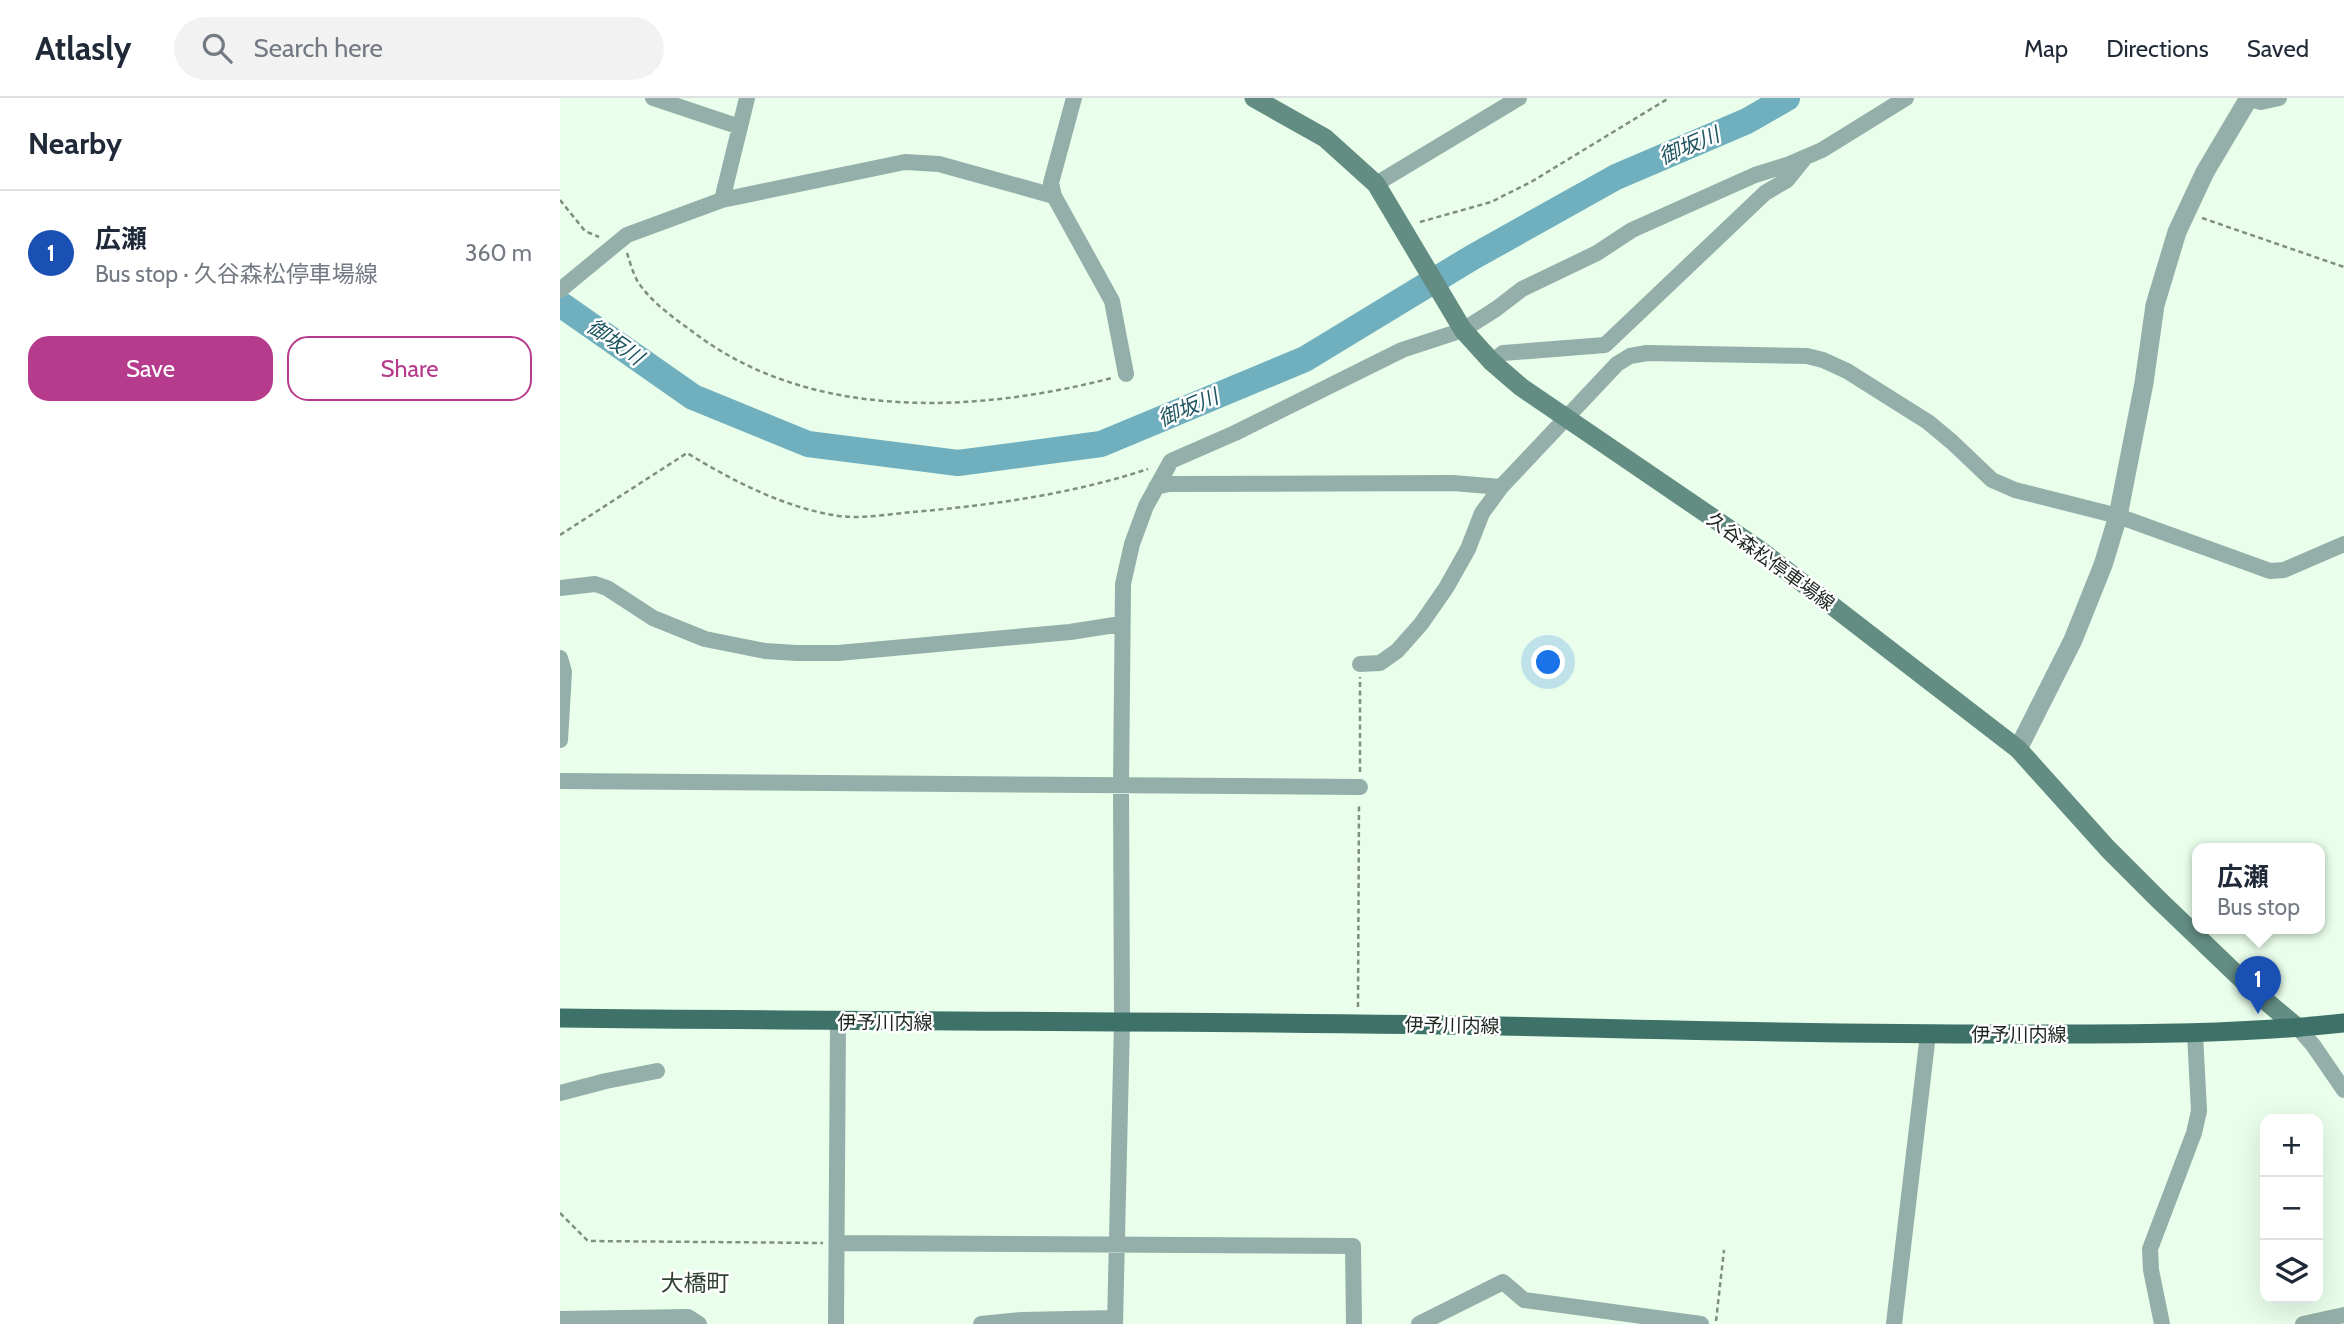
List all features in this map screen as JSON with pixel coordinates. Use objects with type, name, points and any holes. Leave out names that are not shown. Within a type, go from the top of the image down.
[{"type":"main road","name":"久谷森松停車場線","points":[[1254,98],[1325,138],[1376,184],[1460,326],[1492,362],[1521,387],[1760,550],[2018,749],[2108,849],[2192,932]]},
{"type":"main road","name":"久谷森松停車場線","points":[[2195,934],[2255,992],[2298,1028]]},
{"type":"main road","name":"伊予川内線","points":[[560,1018],[838,1022],[1358,1023],[1928,1034],[2195,1034],[2344,1023]]},
{"type":"street","points":[[653,98],[740,127]]},
{"type":"street","points":[[722,200],[747,98]]},
{"type":"street","points":[[1074,98],[1051,183],[1054,196],[1112,301],[1126,374]]},
{"type":"street","points":[[1376,184],[1519,98]]},
{"type":"street","points":[[981,1324],[1022,1320],[1115,1321],[1122,1023],[1123,584],[1132,544],[1156,487],[1171,461],[1246,428],[1402,350],[1496,310],[1522,289],[1597,253],[1632,230],[1755,175],[1822,150],[1906,98]]},
{"type":"street","points":[[2018,749],[2073,640],[2103,565],[2118,516],[2144,383],[2155,305],[2185,212],[2205,172],[2249,99],[2261,102],[2279,98]]},
{"type":"street","points":[[1492,362],[1503,352],[1605,345],[1765,193],[1787,180],[1805,157]]},
{"type":"street","points":[[560,290],[627,235],[722,200],[905,162],[939,164],[1054,196]]},
{"type":"street","points":[[1360,664],[1380,663],[1397,651],[1421,624],[1446,588],[1468,549],[1482,513],[1501,487],[1617,365],[1630,356],[1647,352],[1807,356],[1823,359],[1928,422],[1992,480],[2015,490],[2118,516],[2270,571],[2284,570],[2344,544]]},
{"type":"street","points":[[1156,487],[1169,484],[1453,484],[1501,487]]},
{"type":"street","points":[[560,588],[595,584],[607,588],[653,618],[705,639],[797,653],[875,650],[1070,632],[1121,624]]},
{"type":"street","points":[[560,740],[561,667]]},
{"type":"street","points":[[560,782],[1360,787]]},
{"type":"street","points":[[836,1324],[838,1022]]},
{"type":"street","points":[[2298,1028],[2344,1090]]},
{"type":"street","points":[[1895,1324],[1928,1034]]},
{"type":"street","points":[[2162,1324],[2151,1270],[2150,1249],[2194,1133],[2199,1111],[2195,1034]]},
{"type":"street","points":[[560,1093],[657,1071]]},
{"type":"street","points":[[837,1244],[1353,1246],[1354,1324]]},
{"type":"street","points":[[1419,1324],[1503,1282],[1524,1300],[1701,1324]]},
{"type":"street","points":[[2303,1324],[2344,1315]]},
{"type":"street","points":[[560,1319],[688,1317],[699,1324]]},
{"type":"path","points":[[1405,233],[1438,216],[1463,211],[1531,182],[1669,98]]},
{"type":"path","points":[[560,200],[585,231],[595,237],[622,239],[637,281],[669,313],[710,346],[772,377],[803,388],[903,402],[988,401],[1084,385],[1126,374]]},
{"type":"path","points":[[2185,212],[2344,267]]},
{"type":"path","points":[[560,535],[687,453],[757,490],[803,509],[841,516],[947,509],[1047,495],[1120,478],[1171,461]]},
{"type":"path","points":[[1358,1023],[1360,664]]},
{"type":"path","points":[[560,1213],[588,1241],[837,1244]]},
{"type":"path","points":[[1716,1324],[1724,1250]]},
{"type":"waterway","name":"御坂川","points":[[560,304],[693,397],[808,444],[958,463],[1101,444],[1305,359],[1473,257],[1616,177],[1747,121],[1787,98]]},
{"type":"place","name":"広瀬","points":[[2258,1014]]},
{"type":"district","name":"大橋町","points":[[695,1283]]}]
